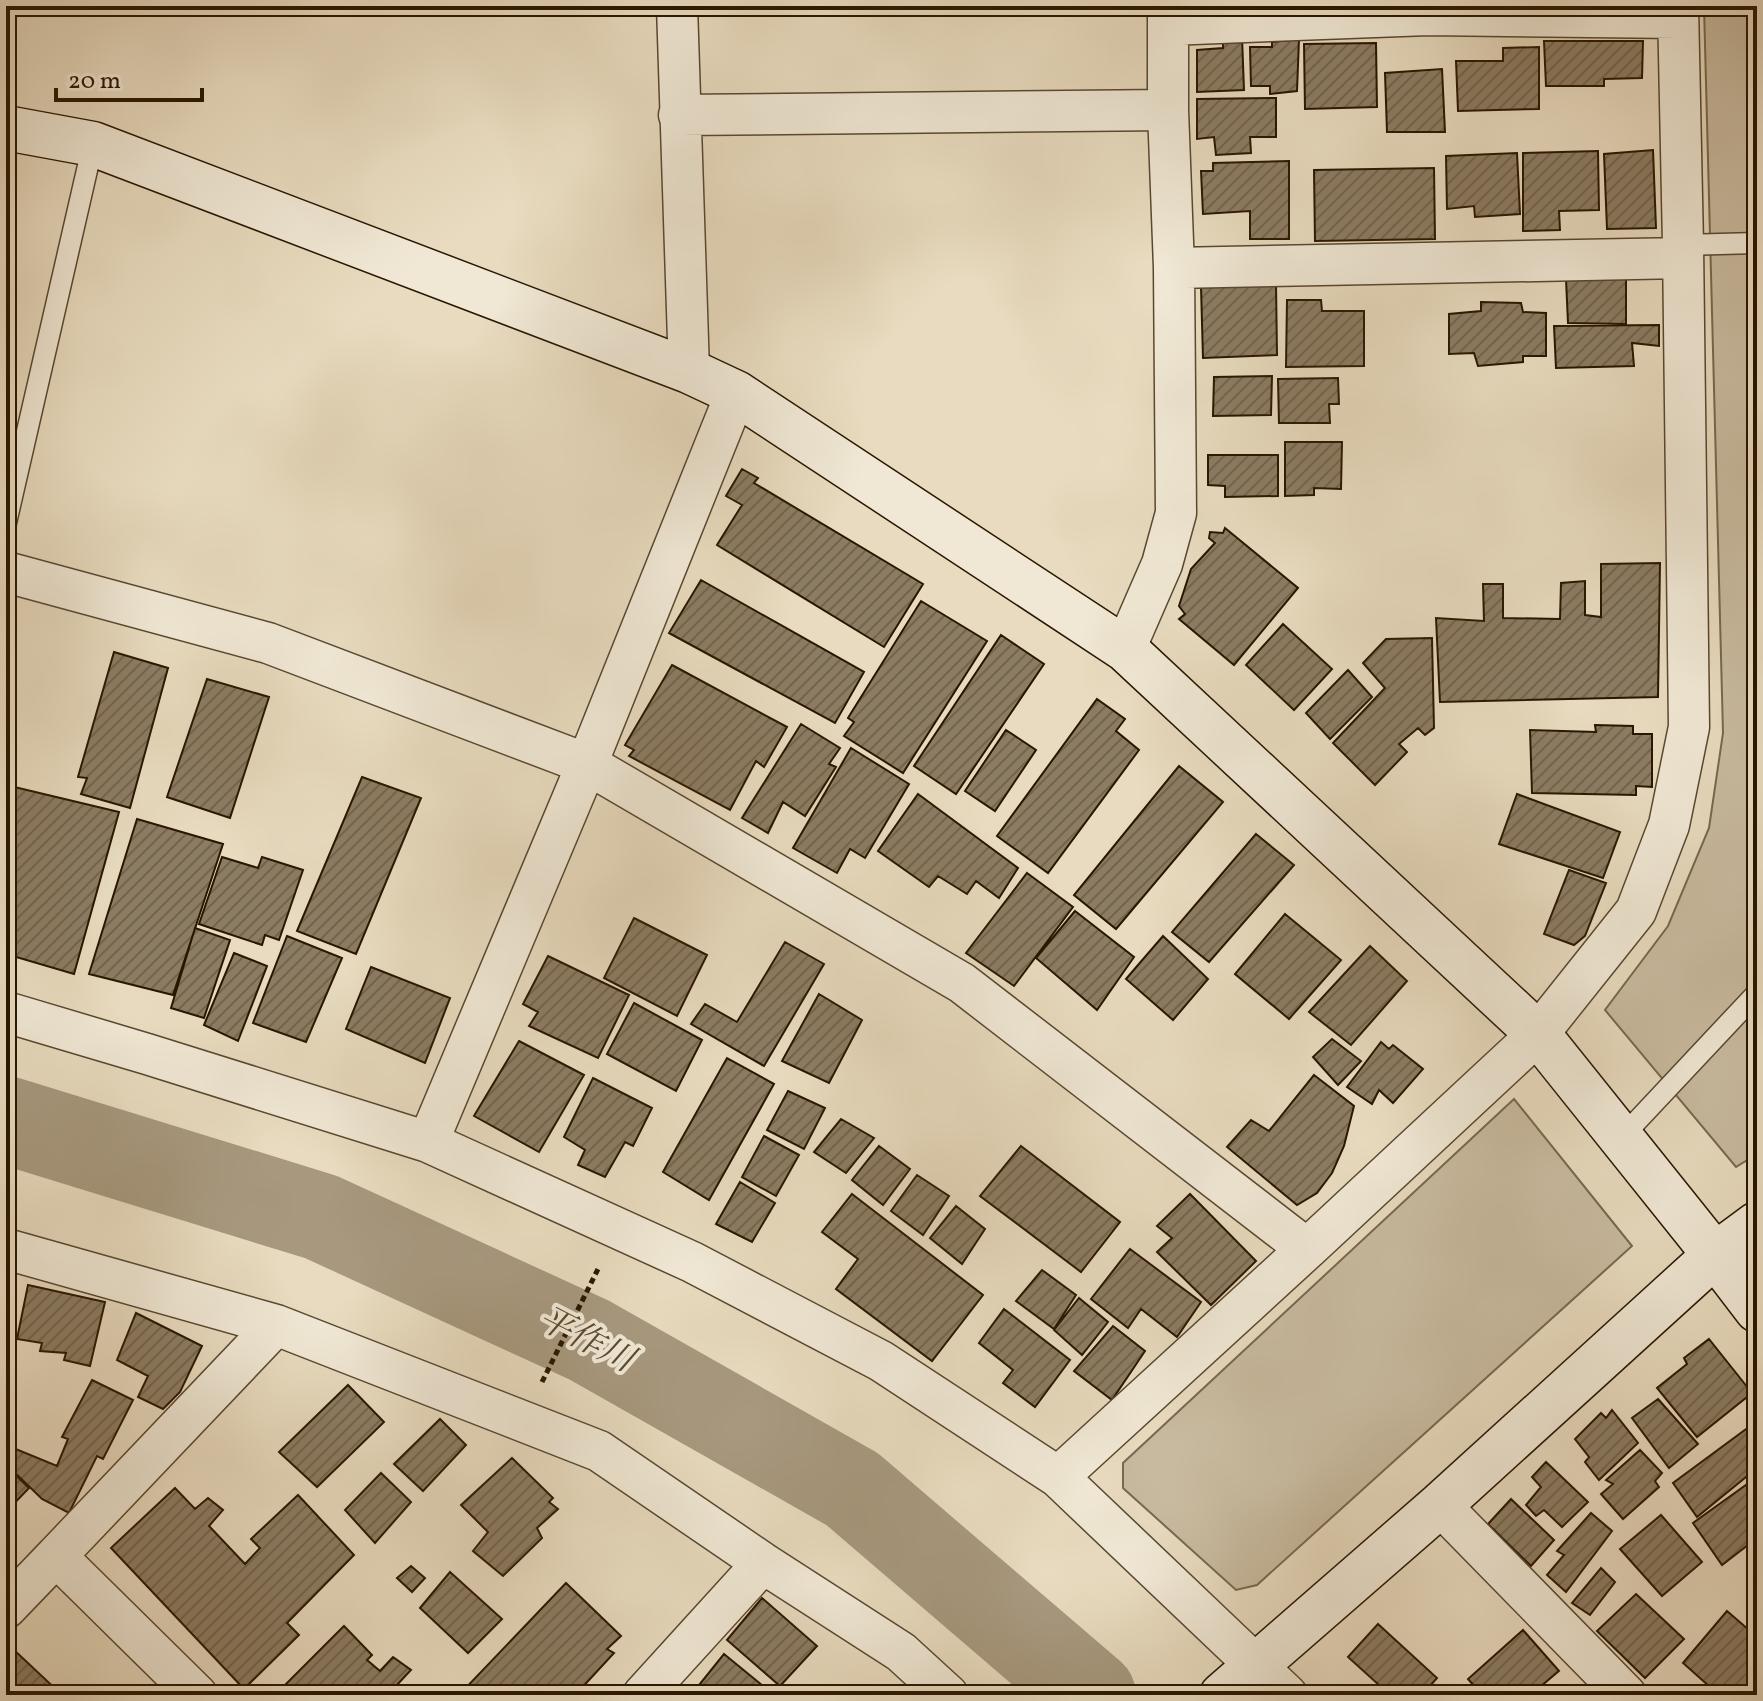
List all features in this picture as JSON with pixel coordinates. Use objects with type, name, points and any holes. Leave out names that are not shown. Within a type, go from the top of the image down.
[{"type":"street","points":[[677,6],[689,371]]},
{"type":"street","points":[[1058,1477],[1538,1034],[1636,911],[1669,825],[1689,727],[1678,12],[1428,11],[1168,16],[1176,513],[1162,564],[1125,649]]},
{"type":"street","points":[[679,115],[1168,110]]},
{"type":"street","points":[[6,128],[93,144],[689,371],[736,393],[1125,649],[1538,1034],[1757,1310]]},
{"type":"street","points":[[1174,268],[1683,252]]},
{"type":"street","points":[[428,1142],[587,764],[736,393]]},
{"type":"street","points":[[6,572],[268,643],[587,764],[962,983],[1307,1249]]},
{"type":"street","points":[[6,1012],[428,1142],[692,1262],[867,1354],[1058,1477],[1238,1681],[1287,1695]]},
{"type":"street","points":[[1238,1681],[1440,1505],[1715,1255],[1757,1224]]},
{"type":"street","points":[[6,1249],[276,1325],[599,1451],[901,1652],[948,1695]]},
{"type":"street","points":[[6,1608],[276,1325]]},
{"type":"street","points":[[1440,1505],[1626,1695]]},
{"type":"street","points":[[56,1556],[197,1695]]},
{"type":"street","points":[[643,1695],[763,1563]]},
{"type":"lane","points":[[6,523],[93,144]]},
{"type":"lane","points":[[1683,252],[1757,243]]},
{"type":"lane","points":[[1621,1138],[1757,993]]},
{"type":"path","points":[[539,1389],[604,1256]]},
{"type":"shaded area","points":[[1704,6],[1757,6],[1757,1154],[1736,1167],[1605,1010],[1668,926],[1709,828],[1723,733]]},
{"type":"shaded area","points":[[1514,1099],[1632,1246],[1257,1585],[1236,1590],[1123,1488],[1123,1463]]},
{"type":"building","points":[[1223,37],[1242,37],[1244,90],[1197,92],[1197,50],[1223,48]]},
{"type":"building","points":[[1299,39],[1297,91],[1270,94],[1270,86],[1251,86],[1250,47],[1272,47],[1272,42]]},
{"type":"building","points":[[1544,41],[1643,41],[1642,78],[1604,79],[1604,86],[1546,86]]},
{"type":"building","points":[[1376,43],[1377,107],[1305,109],[1304,44]]},
{"type":"building","points":[[1539,47],[1539,109],[1458,111],[1456,61],[1503,61],[1503,48]]},
{"type":"building","points":[[1442,69],[1445,132],[1387,132],[1385,73]]},
{"type":"building","points":[[1276,98],[1276,137],[1250,137],[1251,153],[1216,155],[1214,137],[1197,139],[1197,99]]},
{"type":"building","points":[[1653,150],[1656,228],[1607,229],[1604,154]]},
{"type":"building","points":[[1598,151],[1599,210],[1559,211],[1560,230],[1523,231],[1523,153]]},
{"type":"building","points":[[1757,152],[1757,227],[1748,228],[1747,153]]},
{"type":"building","points":[[1517,153],[1520,214],[1475,217],[1474,206],[1447,209],[1446,156]]},
{"type":"building","points":[[1289,161],[1289,239],[1250,239],[1250,211],[1203,214],[1201,171],[1213,171],[1213,163]]},
{"type":"building","points":[[1434,168],[1435,239],[1315,241],[1314,170]]},
{"type":"building","points":[[1626,276],[1626,324],[1568,323],[1566,279]]},
{"type":"building","points":[[1276,284],[1277,355],[1203,358],[1201,287]]},
{"type":"building","points":[[1287,300],[1321,300],[1322,311],[1364,311],[1364,366],[1286,367]]},
{"type":"building","points":[[1481,302],[1521,303],[1523,312],[1546,313],[1546,356],[1523,356],[1523,362],[1478,366],[1474,353],[1449,354],[1449,314],[1481,311]]},
{"type":"building","points":[[1659,325],[1659,346],[1632,343],[1634,366],[1556,368],[1554,326]]},
{"type":"building","points":[[1272,376],[1271,415],[1213,416],[1214,377]]},
{"type":"building","points":[[1338,378],[1339,404],[1329,404],[1330,423],[1279,423],[1278,379]]},
{"type":"building","points":[[1285,442],[1342,442],[1341,489],[1314,488],[1314,495],[1285,496]]},
{"type":"building","points":[[1208,455],[1278,455],[1278,496],[1225,497],[1225,486],[1208,485]]},
{"type":"building","points":[[742,469],[758,478],[754,483],[923,584],[884,647],[717,545],[742,505],[726,496]]},
{"type":"building","points":[[1225,528],[1298,588],[1234,665],[1179,619],[1185,614],[1179,606],[1191,569],[1215,543],[1209,538],[1210,532],[1223,533]]},
{"type":"building","points":[[1660,563],[1658,697],[1440,702],[1436,618],[1484,621],[1483,584],[1503,584],[1503,618],[1560,619],[1561,583],[1585,581],[1585,615],[1601,617],[1601,564]]},
{"type":"building","points":[[701,580],[864,672],[835,723],[669,633]]},
{"type":"building","points":[[921,601],[987,641],[903,773],[844,736],[854,722],[848,718]]},
{"type":"building","points":[[1283,624],[1332,669],[1294,710],[1246,665]]},
{"type":"building","points":[[1001,635],[1044,664],[956,794],[914,766]]},
{"type":"building","points":[[1432,638],[1434,728],[1425,735],[1418,728],[1399,744],[1407,752],[1375,785],[1333,743],[1385,688],[1363,663],[1386,639]]},
{"type":"building","points":[[114,652],[168,668],[130,808],[81,794],[87,778],[78,777]]},
{"type":"building","points":[[672,665],[787,727],[764,767],[756,761],[730,810],[629,756],[634,750],[625,745]]},
{"type":"building","points":[[1348,670],[1372,697],[1330,739],[1306,713]]},
{"type":"building","points":[[207,679],[269,697],[230,818],[167,797]]},
{"type":"building","points":[[1097,699],[1125,719],[1116,731],[1139,750],[1048,873],[997,836]]},
{"type":"building","points":[[801,724],[840,748],[829,764],[836,767],[805,816],[783,802],[768,833],[742,818]]},
{"type":"building","points":[[1595,725],[1633,726],[1633,734],[1652,734],[1652,787],[1636,786],[1636,795],[1532,793],[1530,730],[1596,732]]},
{"type":"building","points":[[1006,730],[1036,750],[995,811],[965,791]]},
{"type":"building","points":[[851,748],[909,784],[865,858],[850,849],[837,873],[793,848]]},
{"type":"building","points":[[1179,766],[1223,802],[1116,929],[1074,895]]},
{"type":"building","points":[[362,777],[421,798],[356,954],[297,931]]},
{"type":"building","points":[[6,785],[119,812],[74,974],[6,954]]},
{"type":"building","points":[[918,794],[1018,868],[999,898],[976,881],[967,894],[938,876],[929,887],[878,851]]},
{"type":"building","points":[[1517,794],[1620,832],[1603,878],[1499,844]]},
{"type":"building","points":[[137,819],[223,844],[173,995],[89,974]]},
{"type":"building","points":[[1256,834],[1294,865],[1209,962],[1172,932]]},
{"type":"building","points":[[222,857],[258,868],[262,857],[303,870],[279,940],[265,935],[262,945],[199,924]]},
{"type":"building","points":[[1569,870],[1606,883],[1585,936],[1574,945],[1544,934]]},
{"type":"building","points":[[1027,873],[1073,907],[1014,986],[966,953]]},
{"type":"building","points":[[1075,911],[1134,957],[1097,1010],[1036,958]]},
{"type":"building","points":[[1285,914],[1341,960],[1289,1019],[1235,974]]},
{"type":"building","points":[[634,918],[707,955],[677,1016],[604,978]]},
{"type":"building","points":[[195,928],[230,940],[204,1018],[171,1008]]},
{"type":"building","points":[[287,936],[342,958],[306,1042],[253,1023]]},
{"type":"building","points":[[1163,936],[1208,979],[1173,1020],[1126,979]]},
{"type":"building","points":[[785,942],[824,964],[764,1066],[691,1024],[705,1004],[737,1022]]},
{"type":"building","points":[[1370,946],[1407,981],[1351,1045],[1309,1012]]},
{"type":"building","points":[[234,953],[267,966],[238,1041],[204,1025]]},
{"type":"building","points":[[548,956],[629,995],[598,1058],[529,1026],[538,1012],[523,1004]]},
{"type":"building","points":[[371,967],[450,998],[425,1063],[346,1029]]},
{"type":"building","points":[[819,994],[862,1020],[829,1083],[782,1061]]},
{"type":"building","points":[[634,1003],[702,1040],[676,1091],[607,1054]]},
{"type":"building","points":[[1332,1039],[1361,1061],[1338,1085],[1313,1057]]},
{"type":"building","points":[[519,1041],[584,1075],[539,1152],[474,1116]]},
{"type":"building","points":[[1381,1042],[1389,1049],[1393,1045],[1423,1069],[1393,1103],[1379,1090],[1372,1104],[1347,1087]]},
{"type":"building","points":[[727,1058],[774,1084],[709,1200],[663,1172]]},
{"type":"building","points":[[1314,1075],[1354,1106],[1344,1146],[1332,1173],[1317,1193],[1297,1205],[1227,1147],[1251,1120],[1269,1131]]},
{"type":"building","points":[[593,1078],[652,1108],[633,1146],[625,1142],[605,1177],[578,1165],[585,1150],[564,1137]]},
{"type":"building","points":[[788,1091],[825,1108],[804,1149],[767,1130]]},
{"type":"building","points":[[841,1119],[874,1138],[846,1173],[814,1152]]},
{"type":"building","points":[[764,1136],[799,1155],[776,1196],[742,1177]]},
{"type":"building","points":[[879,1146],[910,1169],[883,1205],[852,1180]]},
{"type":"building","points":[[1021,1146],[1120,1222],[1081,1272],[980,1196]]},
{"type":"building","points":[[917,1175],[949,1196],[923,1235],[891,1211]]},
{"type":"building","points":[[740,1182],[775,1203],[752,1242],[716,1224]]},
{"type":"building","points":[[852,1194],[983,1295],[932,1361],[836,1289],[858,1259],[822,1232]]},
{"type":"building","points":[[1190,1194],[1256,1261],[1211,1305],[1157,1252],[1172,1238],[1157,1226]]},
{"type":"building","points":[[956,1206],[985,1229],[962,1264],[930,1238]]},
{"type":"building","points":[[1130,1249],[1201,1302],[1177,1337],[1141,1309],[1128,1328],[1091,1299]]},
{"type":"building","points":[[1042,1270],[1076,1295],[1054,1329],[1016,1301]]},
{"type":"building","points":[[28,1285],[105,1302],[90,1366],[64,1360],[66,1353],[40,1351],[42,1343],[17,1339]]},
{"type":"building","points":[[1079,1298],[1108,1322],[1082,1355],[1054,1330]]},
{"type":"building","points":[[1004,1309],[1070,1360],[1035,1407],[1003,1383],[1013,1370],[979,1343]]},
{"type":"building","points":[[136,1313],[202,1346],[180,1392],[163,1409],[138,1397],[148,1376],[117,1360]]},
{"type":"building","points":[[1113,1326],[1145,1351],[1112,1400],[1074,1371]]},
{"type":"building","points":[[1709,1339],[1752,1393],[1697,1437],[1657,1388],[1687,1364],[1684,1358]]},
{"type":"building","points":[[92,1380],[133,1400],[103,1459],[97,1456],[69,1513],[42,1499],[6,1464],[6,1445],[57,1466],[68,1439],[62,1437]]},
{"type":"building","points":[[348,1385],[384,1422],[317,1487],[279,1452]]},
{"type":"building","points":[[1658,1399],[1698,1444],[1669,1468],[1632,1418]]},
{"type":"building","points":[[1612,1410],[1638,1443],[1599,1480],[1585,1462],[1589,1457],[1575,1439],[1601,1413],[1606,1418]]},
{"type":"building","points":[[440,1419],[466,1445],[423,1491],[394,1464]]},
{"type":"building","points":[[1757,1421],[1757,1468],[1697,1517],[1673,1483]]},
{"type":"building","points":[[1640,1450],[1662,1473],[1655,1481],[1659,1487],[1623,1519],[1601,1494],[1613,1484],[1606,1480]]},
{"type":"building","points":[[512,1458],[553,1498],[549,1502],[558,1509],[537,1528],[542,1538],[503,1576],[473,1551],[488,1532],[461,1505]]},
{"type":"building","points":[[1546,1462],[1588,1502],[1562,1527],[1544,1510],[1536,1516],[1526,1505],[1541,1487],[1532,1477]]},
{"type":"building","points":[[6,1466],[29,1488],[6,1512]]},
{"type":"building","points":[[381,1473],[411,1502],[375,1543],[345,1510]]},
{"type":"building","points":[[1757,1477],[1757,1538],[1722,1565],[1693,1523]]},
{"type":"building","points":[[175,1488],[195,1509],[208,1498],[223,1510],[209,1526],[245,1564],[260,1548],[251,1539],[298,1495],[354,1555],[287,1623],[299,1635],[244,1689],[111,1548]]},
{"type":"building","points":[[1511,1499],[1554,1540],[1531,1566],[1488,1524]]},
{"type":"building","points":[[1591,1513],[1612,1531],[1566,1592],[1547,1575],[1564,1555],[1557,1551]]},
{"type":"building","points":[[1661,1515],[1702,1562],[1662,1596],[1620,1549]]},
{"type":"building","points":[[411,1566],[425,1578],[412,1592],[397,1578]]},
{"type":"building","points":[[1601,1568],[1615,1582],[1590,1615],[1572,1603]]},
{"type":"building","points":[[450,1572],[502,1619],[468,1653],[420,1608]]},
{"type":"building","points":[[566,1583],[621,1636],[607,1649],[614,1653],[579,1691],[572,1686],[563,1695],[459,1695]]},
{"type":"building","points":[[1636,1594],[1684,1639],[1645,1678],[1597,1631]]},
{"type":"building","points":[[762,1598],[817,1646],[780,1686],[727,1640]]},
{"type":"building","points":[[1727,1611],[1757,1637],[1757,1695],[1719,1695],[1683,1663]]},
{"type":"building","points":[[1378,1624],[1437,1678],[1422,1695],[1390,1695],[1348,1657]]},
{"type":"building","points":[[344,1626],[372,1655],[367,1660],[380,1671],[393,1657],[411,1670],[395,1687],[403,1695],[275,1695]]},
{"type":"building","points":[[1523,1630],[1559,1671],[1540,1687],[1545,1695],[1482,1695],[1468,1679]]},
{"type":"building","points":[[13,1649],[62,1695],[15,1695],[6,1686],[6,1657]]},
{"type":"building","points":[[724,1654],[774,1695],[691,1695]]},
{"type":"waterway","name":"平作川","points":[[6,1120],[321,1217],[589,1340],[852,1489],[1092,1695]]}]
